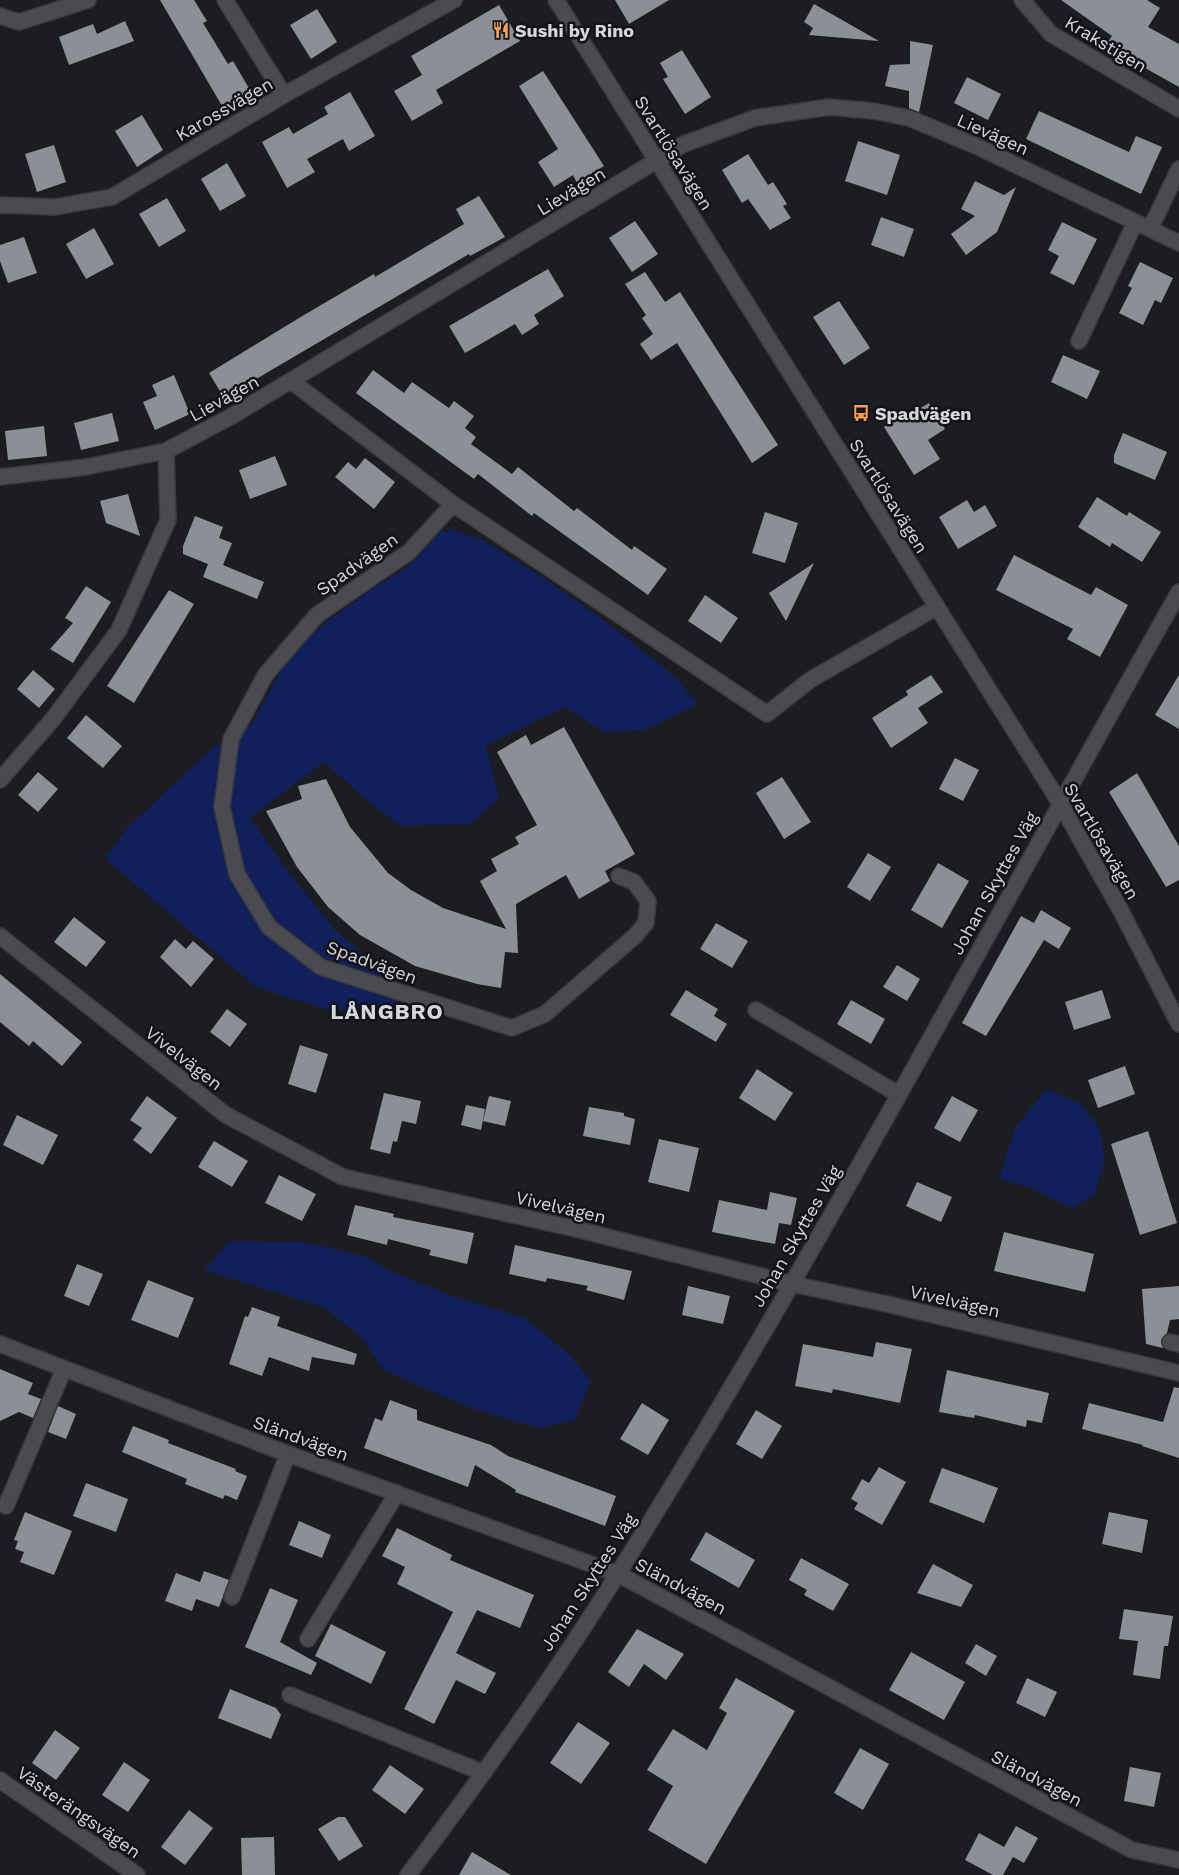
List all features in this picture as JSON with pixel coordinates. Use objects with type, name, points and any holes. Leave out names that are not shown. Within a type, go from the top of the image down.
[{"type":"street","points":[[0,16],[19,22],[88,0]]},
{"type":"street","points":[[225,0],[284,96]]},
{"type":"street","name":"Karossvägen","points":[[0,205],[55,208],[112,197],[284,96],[454,0]]},
{"type":"street","name":"Svartlösavägen","points":[[556,0],[1060,803],[1121,911],[1178,1020]]},
{"type":"street","name":"Krakstigen","points":[[1022,0],[1051,34],[1179,110]]},
{"type":"street","name":"Lievägen","points":[[0,477],[86,467],[166,451],[232,416],[684,144],[755,118],[829,106],[873,111],[908,118],[976,146],[1179,243]]},
{"type":"street","points":[[1150,229],[1179,170]]},
{"type":"street","points":[[1079,341],[1135,223]]},
{"type":"street","points":[[291,381],[453,504],[767,714],[810,680],[937,607]]},
{"type":"street","points":[[0,780],[53,718],[119,630],[168,520],[166,451]]},
{"type":"street","name":"Spadvägen","points":[[453,504],[409,552],[317,615],[266,674],[231,739],[222,807],[237,874],[269,927],[321,967],[512,1028],[545,1014],[635,936],[646,923],[648,901],[634,882],[619,876]]},
{"type":"street","name":"Johan Skyttes Väg","points":[[408,1875],[484,1773],[618,1574],[792,1284],[1179,592]]},
{"type":"street","name":"Vivelvägen","points":[[0,936],[226,1115],[343,1177],[576,1230],[792,1284],[887,1304],[1179,1373]]},
{"type":"street","points":[[756,1010],[898,1094]]},
{"type":"street","name":"Sländvägen","points":[[0,1344],[288,1454],[618,1574],[1132,1850],[1179,1860]]},
{"type":"street","points":[[6,1506],[64,1369]]},
{"type":"street","points":[[232,1597],[288,1454]]},
{"type":"street","points":[[308,1639],[397,1494]]},
{"type":"street","points":[[290,1695],[484,1773]]},
{"type":"street","name":"Västerängsvägen","points":[[0,1780],[137,1875]]},
{"type":"shaded area","points":[[451,529],[482,540],[547,580],[605,621],[676,677],[697,704],[645,730],[603,732],[565,707],[486,745],[499,798],[471,824],[401,826],[370,803],[324,762],[250,818],[287,870],[336,931],[412,995],[380,1010],[328,1010],[256,987],[105,859],[127,828],[209,751],[250,726],[290,656],[324,624],[373,588],[408,567],[440,532]]},
{"type":"shaded area","points":[[1047,1089],[1081,1104],[1099,1127],[1105,1159],[1095,1194],[1072,1209],[1032,1188],[999,1179],[1015,1127]]},
{"type":"shaded area","points":[[230,1241],[304,1242],[367,1257],[390,1271],[457,1298],[525,1318],[571,1356],[591,1382],[574,1420],[539,1428],[468,1407],[383,1370],[363,1339],[323,1307],[204,1270]]},
{"type":"building","points":[[160,0],[194,0],[207,21],[203,23],[228,64],[233,61],[253,95],[225,111]]},
{"type":"building","points":[[615,0],[669,0],[629,24]]},
{"type":"building","points":[[1061,0],[1147,0],[1160,8],[1148,27],[1179,44],[1179,87],[1138,64],[1137,66],[1105,46],[1112,36]]},
{"type":"building","points":[[814,4],[879,41],[809,35],[813,28],[804,22]]},
{"type":"building","points":[[499,5],[520,41],[436,90],[443,103],[412,121],[394,91],[422,75],[411,56]]},
{"type":"building","points":[[317,9],[337,42],[311,59],[290,25]]},
{"type":"building","points":[[125,21],[134,41],[69,65],[59,37],[93,24],[97,34]]},
{"type":"building","points":[[910,41],[933,45],[919,112],[909,108],[909,91],[885,86],[890,65],[910,64]]},
{"type":"building","points":[[682,50],[711,97],[685,114],[663,79],[668,77],[660,63]]},
{"type":"building","points":[[543,71],[604,166],[577,183],[573,175],[554,187],[538,162],[558,149],[519,86]]},
{"type":"building","points":[[967,77],[1001,94],[988,120],[954,103]]},
{"type":"building","points":[[350,92],[375,136],[349,151],[343,139],[307,159],[315,172],[287,188],[262,142],[289,127],[293,134],[328,114],[324,107]]},
{"type":"building","points":[[1039,111],[1129,152],[1136,136],[1162,147],[1141,194],[1026,139]]},
{"type":"building","points":[[142,115],[163,150],[137,167],[115,131]]},
{"type":"building","points":[[858,141],[900,155],[887,195],[845,181]]},
{"type":"building","points":[[54,145],[66,182],[37,192],[25,154]]},
{"type":"building","points":[[748,154],[768,185],[773,182],[787,204],[783,206],[791,218],[770,230],[748,199],[742,203],[722,170]]},
{"type":"building","points":[[227,163],[246,196],[220,211],[201,179]]},
{"type":"building","points":[[975,181],[1004,195],[1016,187],[997,232],[966,255],[951,234],[975,216],[961,209]]},
{"type":"building","points":[[479,196],[505,237],[470,256],[469,254],[224,398],[209,373],[374,274],[375,277],[464,224],[456,209]]},
{"type":"building","points":[[167,198],[186,231],[159,247],[139,214]]},
{"type":"building","points":[[881,217],[914,229],[904,257],[871,245]]},
{"type":"building","points":[[635,221],[658,254],[632,272],[609,238]]},
{"type":"building","points":[[1062,222],[1097,239],[1074,285],[1050,273],[1059,256],[1048,250]]},
{"type":"building","points":[[94,228],[114,264],[86,279],[66,244]]},
{"type":"building","points":[[24,237],[37,273],[8,283],[0,261],[0,245]]},
{"type":"building","points":[[1140,262],[1173,278],[1161,303],[1155,300],[1143,325],[1119,313],[1132,288],[1128,286]]},
{"type":"building","points":[[548,269],[564,296],[534,315],[539,324],[522,335],[515,324],[465,353],[449,326]]},
{"type":"building","points":[[645,272],[665,302],[680,292],[778,445],[752,463],[677,343],[651,360],[640,344],[653,334],[642,318],[646,315],[625,284]]},
{"type":"building","points":[[839,301],[870,348],[844,365],[813,317]]},
{"type":"building","points":[[1063,355],[1100,371],[1087,399],[1051,382]]},
{"type":"building","points":[[373,370],[404,393],[412,382],[449,408],[454,401],[474,416],[465,428],[476,437],[471,444],[512,474],[518,467],[574,511],[577,508],[632,550],[634,546],[667,569],[648,595],[534,513],[532,516],[478,474],[474,479],[356,393]]},
{"type":"building","points":[[174,375],[190,414],[155,430],[143,402],[157,396],[152,385]]},
{"type":"building","points":[[929,403],[945,429],[928,440],[940,459],[914,475],[884,427],[911,410],[912,413]]},
{"type":"building","points":[[112,413],[119,441],[81,450],[74,423]]},
{"type":"building","points":[[44,426],[47,456],[8,460],[5,431]]},
{"type":"building","points":[[1123,433],[1167,452],[1155,480],[1114,463],[1114,455]]},
{"type":"building","points":[[275,456],[287,485],[250,499],[239,470]]},
{"type":"building","points":[[365,458],[395,482],[374,509],[335,477],[348,462],[356,469]]},
{"type":"building","points":[[128,494],[140,536],[106,523],[100,501]]},
{"type":"building","points":[[1097,497],[1127,516],[1129,512],[1161,532],[1142,562],[1112,543],[1110,547],[1078,527]]},
{"type":"building","points":[[967,500],[974,512],[985,505],[997,526],[958,549],[939,517]]},
{"type":"building","points":[[765,512],[798,523],[785,563],[752,553]]},
{"type":"building","points":[[195,516],[223,527],[219,538],[232,543],[223,565],[264,582],[257,599],[203,577],[208,564],[183,554],[183,546]]},
{"type":"building","points":[[1014,555],[1091,595],[1096,587],[1128,605],[1100,657],[1067,639],[1073,629],[996,590]]},
{"type":"building","points":[[814,563],[786,621],[769,593]]},
{"type":"building","points":[[86,586],[111,602],[73,663],[50,649],[73,623],[65,618]]},
{"type":"building","points":[[169,590],[194,604],[134,703],[107,686]]},
{"type":"building","points":[[705,595],[738,618],[721,643],[688,621]]},
{"type":"building","points":[[33,670],[55,689],[39,708],[17,689]]},
{"type":"building","points":[[931,675],[943,692],[918,708],[928,723],[891,748],[872,718],[908,695],[906,691]]},
{"type":"building","points":[[1179,675],[1179,729],[1155,715]]},
{"type":"building","points":[[86,715],[122,746],[103,768],[67,738]]},
{"type":"building","points":[[564,727],[635,854],[605,871],[610,881],[579,899],[566,875],[516,904],[518,953],[505,952],[501,988],[477,984],[415,966],[360,935],[328,907],[297,867],[266,811],[302,799],[298,786],[326,779],[350,827],[388,873],[411,890],[443,908],[506,929],[480,881],[497,871],[491,859],[519,844],[515,837],[537,825],[497,752],[526,735],[531,745]]},
{"type":"building","points":[[955,758],[979,770],[963,801],[939,789]]},
{"type":"building","points":[[38,772],[58,789],[38,812],[18,795]]},
{"type":"building","points":[[1137,773],[1179,846],[1179,880],[1166,887],[1109,792]]},
{"type":"building","points":[[782,777],[811,822],[784,839],[756,793]]},
{"type":"building","points":[[868,853],[891,867],[870,901],[847,887]]},
{"type":"building","points":[[938,863],[969,881],[942,928],[911,910]]},
{"type":"building","points":[[1041,910],[1071,928],[1059,949],[1044,940],[986,1036],[962,1023],[1021,916],[1034,923]]},
{"type":"building","points":[[74,917],[106,942],[86,967],[54,942]]},
{"type":"building","points":[[716,923],[748,941],[732,968],[700,949]]},
{"type":"building","points":[[175,939],[186,949],[193,941],[214,959],[191,987],[160,957]]},
{"type":"building","points":[[897,965],[920,979],[907,1001],[883,987]]},
{"type":"building","points":[[0,974],[82,1042],[62,1066],[33,1041],[29,1046],[0,1022]]},
{"type":"building","points":[[686,990],[718,1009],[714,1016],[727,1024],[716,1042],[670,1015]]},
{"type":"building","points":[[1102,990],[1111,1018],[1074,1030],[1065,1002]]},
{"type":"building","points":[[851,1000],[885,1019],[871,1044],[837,1024]]},
{"type":"building","points":[[227,1009],[247,1024],[230,1047],[210,1032]]},
{"type":"building","points":[[300,1045],[328,1054],[316,1093],[288,1084]]},
{"type":"building","points":[[1125,1066],[1135,1094],[1098,1108],[1088,1080]]},
{"type":"building","points":[[757,1069],[793,1093],[775,1121],[739,1098]]},
{"type":"building","points":[[384,1093],[421,1101],[416,1124],[402,1121],[397,1142],[393,1141],[390,1154],[370,1149]]},
{"type":"building","points":[[147,1096],[177,1118],[151,1154],[133,1140],[142,1128],[130,1120]]},
{"type":"building","points":[[489,1096],[511,1101],[505,1126],[483,1121]]},
{"type":"building","points":[[952,1096],[978,1110],[960,1142],[934,1128]]},
{"type":"building","points":[[466,1105],[485,1109],[481,1130],[461,1125]]},
{"type":"building","points":[[589,1107],[624,1113],[624,1116],[635,1119],[630,1145],[583,1136]]},
{"type":"building","points":[[17,1115],[58,1135],[43,1165],[3,1145]]},
{"type":"building","points":[[1148,1131],[1177,1223],[1140,1235],[1111,1144]]},
{"type":"building","points":[[659,1139],[699,1148],[689,1192],[648,1182]]},
{"type":"building","points":[[214,1141],[248,1161],[232,1187],[198,1167]]},
{"type":"building","points":[[279,1175],[316,1194],[302,1221],[265,1203]]},
{"type":"building","points":[[917,1182],[952,1197],[941,1222],[906,1206]]},
{"type":"building","points":[[770,1192],[797,1198],[791,1225],[779,1223],[775,1244],[712,1232],[719,1200],[767,1210]]},
{"type":"building","points":[[355,1205],[394,1214],[393,1217],[474,1233],[467,1264],[429,1255],[431,1250],[388,1239],[387,1245],[347,1235]]},
{"type":"building","points":[[1004,1232],[1094,1254],[1085,1292],[994,1271]]},
{"type":"building","points":[[515,1245],[632,1271],[624,1300],[586,1290],[588,1286],[547,1278],[546,1282],[509,1274]]},
{"type":"building","points":[[77,1264],[103,1274],[89,1306],[64,1296]]},
{"type":"building","points":[[148,1280],[194,1298],[178,1338],[131,1320]]},
{"type":"building","points":[[688,1286],[730,1296],[723,1324],[682,1315]]},
{"type":"building","points":[[1179,1286],[1179,1319],[1170,1320],[1167,1333],[1161,1340],[1163,1348],[1146,1344],[1142,1289]]},
{"type":"building","points":[[252,1307],[280,1317],[277,1326],[357,1354],[354,1365],[312,1357],[309,1371],[269,1357],[262,1376],[229,1364],[245,1316],[248,1317]]},
{"type":"building","points":[[876,1342],[912,1349],[900,1403],[833,1389],[832,1393],[795,1386],[803,1344],[873,1357]]},
{"type":"building","points":[[0,1369],[33,1383],[28,1394],[41,1399],[33,1418],[19,1412],[0,1421]]},
{"type":"building","points":[[947,1370],[1049,1393],[1042,1423],[1027,1420],[1026,1427],[975,1415],[974,1418],[939,1412]]},
{"type":"building","points":[[1174,1387],[1179,1388],[1179,1458],[1143,1445],[1082,1429],[1089,1403],[1163,1422]]},
{"type":"building","points":[[390,1400],[417,1410],[417,1420],[491,1445],[508,1456],[616,1496],[605,1526],[515,1492],[516,1490],[475,1465],[468,1487],[364,1448],[375,1418],[382,1421]]},
{"type":"building","points":[[642,1403],[669,1420],[648,1455],[620,1439]]},
{"type":"building","points":[[58,1406],[76,1414],[66,1439],[48,1432]]},
{"type":"building","points":[[756,1410],[782,1426],[762,1459],[736,1444]]},
{"type":"building","points":[[133,1426],[169,1440],[168,1443],[236,1469],[235,1471],[247,1476],[237,1500],[225,1495],[223,1499],[185,1484],[187,1479],[122,1452]]},
{"type":"building","points":[[879,1467],[906,1482],[882,1525],[854,1509],[858,1503],[851,1499],[862,1479],[869,1483]]},
{"type":"building","points":[[942,1468],[998,1488],[984,1523],[929,1502]]},
{"type":"building","points":[[86,1483],[128,1499],[116,1532],[73,1516]]},
{"type":"building","points":[[25,1512],[72,1531],[54,1575],[20,1562],[24,1552],[15,1549],[18,1541],[14,1540]]},
{"type":"building","points":[[1109,1512],[1148,1520],[1142,1553],[1102,1544]]},
{"type":"building","points":[[299,1521],[331,1535],[322,1558],[289,1545]]},
{"type":"building","points":[[397,1528],[452,1555],[450,1560],[534,1595],[520,1628],[477,1610],[456,1653],[496,1673],[485,1694],[456,1680],[434,1724],[404,1709],[453,1612],[397,1584],[405,1567],[382,1556]]},
{"type":"building","points":[[706,1532],[755,1560],[739,1588],[690,1560]]},
{"type":"building","points":[[801,1558],[849,1584],[833,1611],[804,1595],[807,1590],[789,1580]]},
{"type":"building","points":[[933,1564],[973,1585],[961,1607],[917,1593]]},
{"type":"building","points":[[204,1571],[229,1580],[219,1607],[196,1599],[192,1611],[165,1601],[176,1573],[200,1582]]},
{"type":"building","points":[[270,1588],[298,1600],[280,1642],[317,1663],[311,1675],[245,1647]]},
{"type":"building","points":[[1124,1609],[1173,1616],[1168,1646],[1164,1646],[1160,1679],[1133,1675],[1138,1641],[1119,1639]]},
{"type":"building","points":[[331,1624],[386,1652],[371,1684],[315,1656]]},
{"type":"building","points":[[637,1629],[684,1654],[666,1680],[644,1664],[629,1687],[608,1672]]},
{"type":"building","points":[[976,1644],[997,1656],[986,1676],[965,1663]]},
{"type":"building","points":[[911,1652],[965,1682],[944,1720],[889,1690]]},
{"type":"building","points":[[736,1678],[795,1711],[706,1864],[648,1830],[673,1786],[647,1770],[673,1729],[707,1750],[727,1713],[719,1708]]},
{"type":"building","points":[[1027,1678],[1057,1692],[1045,1717],[1016,1703]]},
{"type":"building","points":[[230,1689],[276,1708],[281,1715],[271,1739],[218,1718]]},
{"type":"building","points":[[578,1722],[610,1743],[581,1784],[550,1763]]},
{"type":"building","points":[[55,1730],[80,1748],[56,1780],[32,1763]]},
{"type":"building","points":[[860,1748],[889,1764],[863,1810],[834,1793]]},
{"type":"building","points":[[124,1762],[150,1780],[128,1812],[102,1795]]},
{"type":"building","points":[[390,1765],[424,1789],[405,1814],[372,1790]]},
{"type":"building","points":[[1130,1767],[1161,1773],[1154,1807],[1124,1801]]},
{"type":"building","points":[[189,1810],[213,1828],[185,1865],[161,1847]]},
{"type":"building","points":[[338,1817],[345,1817],[363,1846],[339,1861],[318,1829]]},
{"type":"building","points":[[1016,1826],[1038,1838],[1024,1863],[1013,1857],[1003,1875],[993,1875],[965,1860],[979,1833],[1004,1847]]},
{"type":"building","points":[[274,1837],[275,1875],[242,1875],[241,1838]]},
{"type":"building","points":[[472,1852],[511,1875],[459,1875]]},
{"type":"place","name":"Sushi by Rino","points":[[501,30]]},
{"type":"place","name":"Spadvägen","points":[[861,413]]},
{"type":"district","name":"LÅNGBRO","points":[[387,1011]]}]
